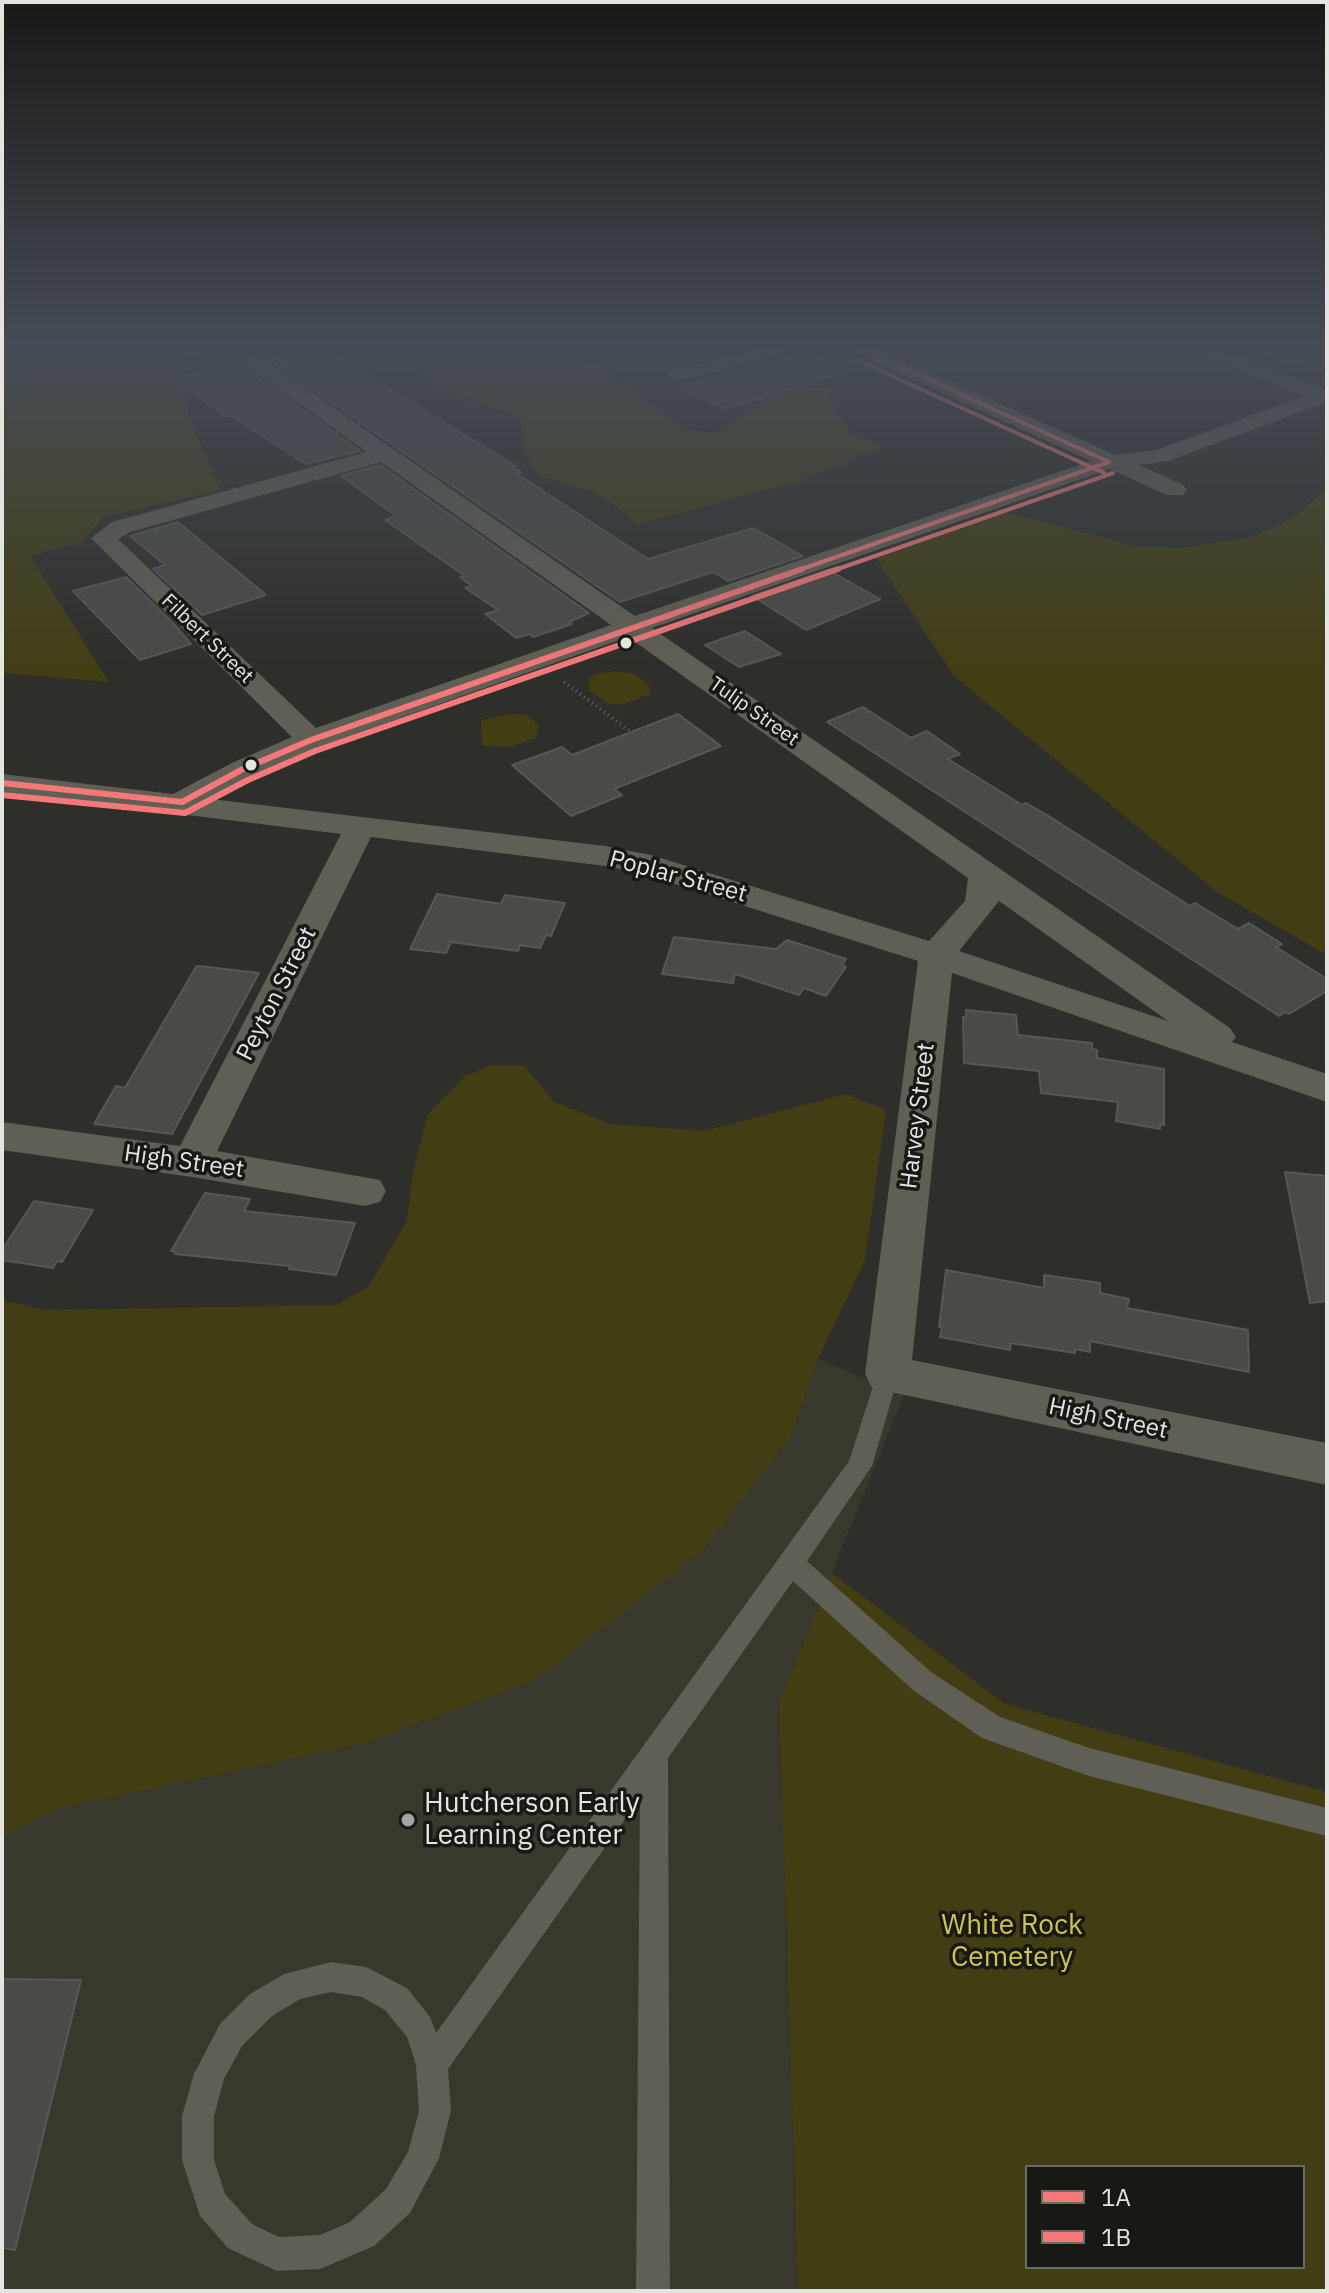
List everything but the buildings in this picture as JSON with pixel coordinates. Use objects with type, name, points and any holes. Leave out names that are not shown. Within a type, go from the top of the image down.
[{"type":"street","name":"Filbert Street","points":[[311,740],[103,538],[121,527],[376,456]]},
{"type":"street","name":"Tulip Street","points":[[391,456],[1258,1065]]},
{"type":"street","points":[[1096,456],[1175,490]]},
{"type":"street","points":[[182,802],[243,769],[311,740],[633,626],[1109,462],[1160,456]]},
{"type":"street","name":"Poplar Street","points":[[2,783],[182,802],[605,856],[651,865],[936,955],[1327,1088]]},
{"type":"street","name":"Peyton Street","points":[[192,1162],[361,825]]},
{"type":"street","points":[[936,955],[982,903],[985,875]]},
{"type":"street","name":"Harvey Street","points":[[888,1374],[936,955]]},
{"type":"street","name":"High Street","points":[[2,1136],[192,1162],[365,1191]]},
{"type":"street","name":"High Street","points":[[888,1374],[1327,1464]]},
{"type":"lane","points":[[432,2065],[419,2028],[396,1999],[366,1982],[331,1977],[295,1985],[261,2005],[231,2035],[210,2074],[198,2116],[198,2160],[212,2204],[240,2236],[277,2254],[320,2252],[362,2234],[398,2201],[423,2158],[435,2111],[432,2065],[860,1466],[888,1374]]},
{"type":"lane","points":[[791,1563],[922,1681],[992,1728],[1089,1762],[1327,1822]]},
{"type":"lane","points":[[653,2291],[654,1754]]},
{"type":"path","points":[[560,678],[631,732]]},
{"type":"shaded area","name":"Hutcherson Early Learning Center","points":[[818,1359],[904,1395],[779,1703],[798,2291],[2,2291],[2,1838],[55,1809],[362,1744],[533,1681],[791,1436]]},
{"type":"green space","points":[[2,456],[206,456],[220,490],[103,517],[82,542],[30,556],[109,682],[2,673]]},
{"type":"green space","points":[[527,456],[861,456],[799,481],[636,525],[627,514],[591,491],[540,476]]},
{"type":"green space","points":[[1327,487],[1327,955],[1217,892],[955,677],[874,555],[1006,512],[1139,547],[1180,548],[1250,538],[1296,516]]},
{"type":"green space","points":[[615,671],[635,674],[649,685],[651,694],[620,705],[607,703],[589,690],[589,679],[595,674]]},
{"type":"green space","points":[[508,714],[527,715],[539,725],[536,738],[509,747],[482,746],[481,720]]},
{"type":"green space","points":[[492,1065],[525,1066],[554,1102],[611,1124],[703,1131],[846,1094],[886,1110],[865,1260],[818,1359],[791,1436],[703,1550],[533,1681],[362,1744],[55,1809],[2,1838],[2,1300],[44,1310],[337,1305],[368,1287],[407,1221],[413,1172],[428,1114],[465,1076]]},
{"type":"green space","name":"White Rock Cemetery","points":[[832,1573],[1005,1704],[1327,1792],[1327,2291],[798,2291],[779,1703]]},
{"type":"transit line","name":"1B","points":[[1067,456],[1104,473]]},
{"type":"transit line","name":"1A","points":[[1096,456],[1109,462]]},
{"type":"transit line","name":"1A","points":[[2,783],[182,802],[243,769],[311,740],[1109,462]]},
{"type":"transit line","name":"1B","points":[[2,795],[185,813],[248,780],[315,751],[1113,473]]},
{"type":"place","name":"Hutcherson Early Learning Center","points":[[408,1820]]}]
